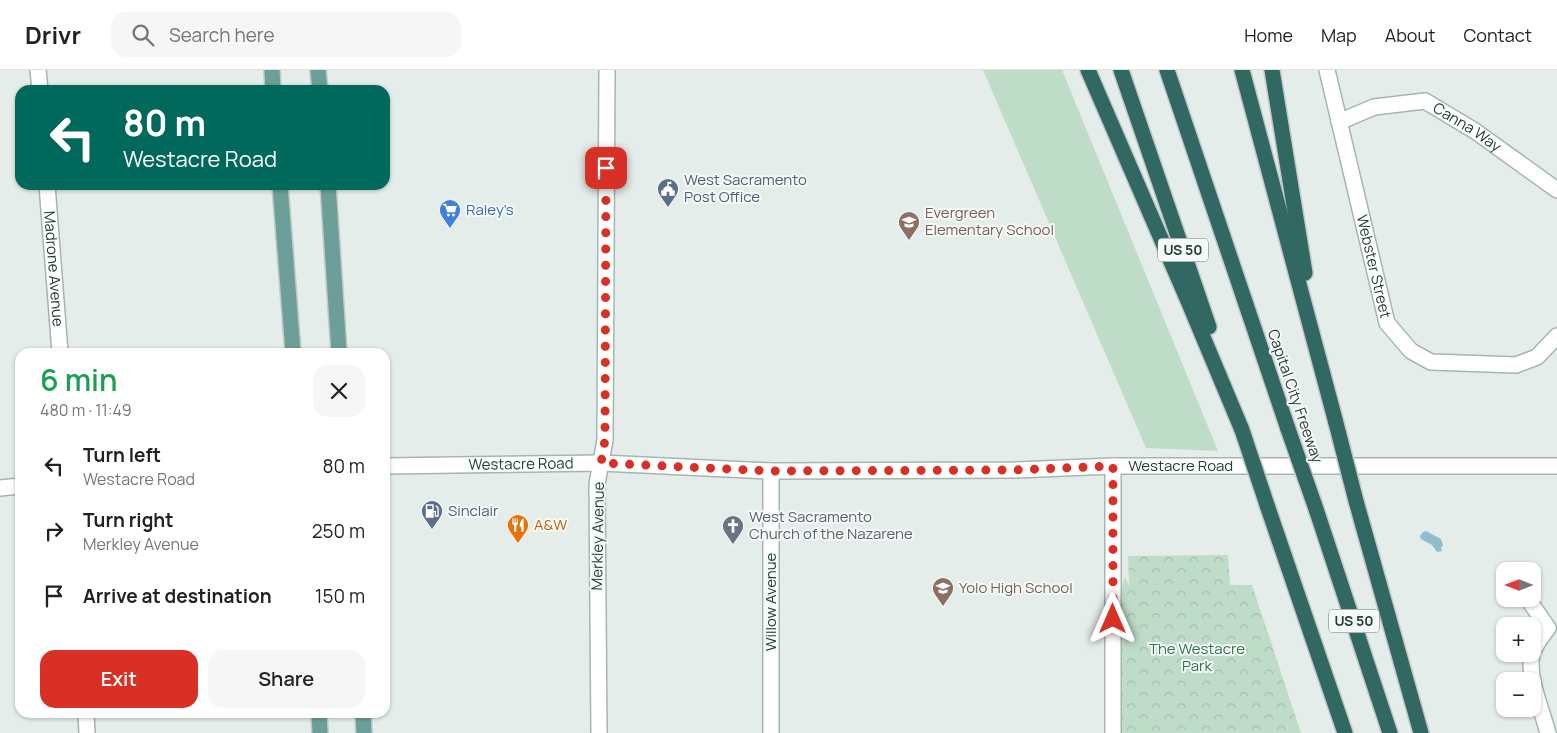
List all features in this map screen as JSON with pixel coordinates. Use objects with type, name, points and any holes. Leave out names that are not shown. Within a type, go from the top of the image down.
[{"type":"highway","points":[[1088,70],[1242,430]]},
{"type":"highway","name":"US 50","points":[[1122,70],[1345,733]]},
{"type":"highway","name":"Capital City Freeway","points":[[1167,70],[1390,733]]},
{"type":"highway","points":[[1242,70],[1356,501],[1421,733]]},
{"type":"highway","points":[[1272,70],[1316,344]]},
{"type":"main road","points":[[272,70],[273,85]]},
{"type":"main road","points":[[318,70],[320,85]]},
{"type":"main road","points":[[280,190],[293,348]]},
{"type":"main road","points":[[328,190],[340,348]]},
{"type":"main road","points":[[319,718],[320,733]]},
{"type":"main road","points":[[363,718],[364,733]]},
{"type":"street","points":[[38,70],[40,85]]},
{"type":"street","name":"Merkley Avenue","points":[[599,733],[596,484],[605,440],[606,70]]},
{"type":"street","name":"Webster Street","points":[[1327,70],[1387,323],[1411,351],[1431,362],[1516,365],[1537,357],[1557,336]]},
{"type":"street","name":"Canna Way","points":[[1339,122],[1374,107],[1425,101],[1475,131],[1557,190]]},
{"type":"street","name":"Madrone Avenue","points":[[47,190],[60,348]]},
{"type":"street","name":"Westacre Road","points":[[390,466],[601,463],[771,471],[1014,470],[1113,466],[1557,466]]},
{"type":"street","points":[[1112,733],[1113,466]]},
{"type":"street","name":"Willow Avenue","points":[[770,733],[771,471]]},
{"type":"street","points":[[0,488],[15,486]]},
{"type":"street","points":[[1536,608],[1553,627],[1541,639]]},
{"type":"street","points":[[1531,662],[1533,679],[1548,733]]},
{"type":"street","points":[[86,718],[87,733]]},
{"type":"green space","points":[[983,70],[1062,70],[1218,451],[1146,448]]},
{"type":"green space","name":"The Westacre Park","points":[[1228,555],[1230,585],[1252,585],[1301,733],[1122,733],[1122,586],[1125,577],[1129,586],[1128,556]]},
{"type":"water","points":[[1426,531],[1441,539],[1442,551],[1437,552],[1432,545],[1421,539],[1420,536]]},
{"type":"place","name":"West Sacramento Post Office","points":[[668,208]]},
{"type":"place","name":"Raley's","points":[[450,229]]},
{"type":"place","name":"Evergreen Elementary School","points":[[909,241]]},
{"type":"place","name":"Sinclair","points":[[432,530]]},
{"type":"place","name":"A&W","points":[[518,544]]},
{"type":"place","name":"West Sacramento Church of the Nazarene","points":[[733,545]]},
{"type":"place","name":"Yolo High School","points":[[943,607]]},
{"type":"route","points":[[606,168],[605,440],[601,463],[771,471],[1014,470],[1113,466],[1113,619]]}]
